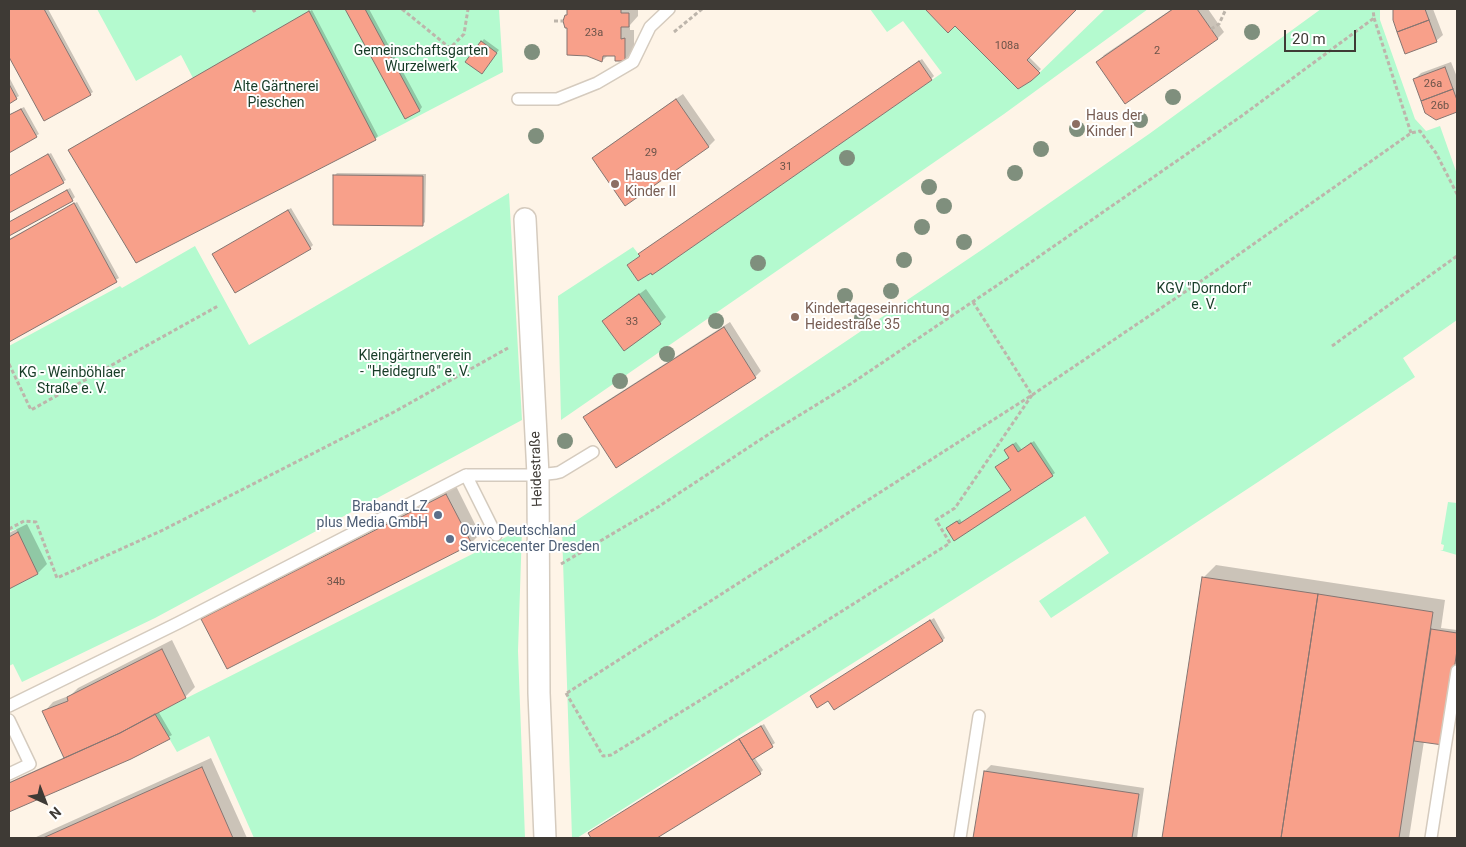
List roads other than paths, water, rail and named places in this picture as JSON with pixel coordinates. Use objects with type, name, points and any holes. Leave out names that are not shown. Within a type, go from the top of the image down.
[{"type":"street","name":"Heidestraße","points":[[525,219],[538,475],[539,693],[545,838]]},
{"type":"lane","points":[[518,99],[557,100],[597,83],[633,62],[650,27],[669,9]]},
{"type":"lane","points":[[9,706],[178,623],[466,475],[538,475],[560,472],[593,452]]},
{"type":"lane","points":[[466,475],[496,535]]},
{"type":"lane","points":[[1431,838],[1457,672]]},
{"type":"lane","points":[[960,838],[979,716]]},
{"type":"lane","points":[[9,720],[30,764],[9,774]]},
{"type":"place","name":"Haus der Kinder I","points":[[1076,124]]},
{"type":"place","name":"Haus der Kinder II","points":[[615,184]]},
{"type":"place","name":"Kindertageseinrichtung Heidestraße 35","points":[[795,317]]},
{"type":"place","name":"Brabandt LZ plus Media GmbH","points":[[438,515]]},
{"type":"place","name":"Ovivo Deutschland Servicecenter Dresden","points":[[450,539]]},
{"type":"park label","name":"Gemeinschaftsgarten Wurzelwerk","points":[[421,59]]},
{"type":"park label","name":"Alte Gärtnerei Pieschen","points":[[276,95]]},
{"type":"park label","name":"KGV \"Dorndorf\" e. V.","points":[[1204,298]]},
{"type":"park label","name":"Kleingärtnerverein - \"Heidegruß\" e. V.","points":[[415,364]]},
{"type":"park label","name":"KG - Weinböhlaer Straße e. V.","points":[[72,382]]}]
